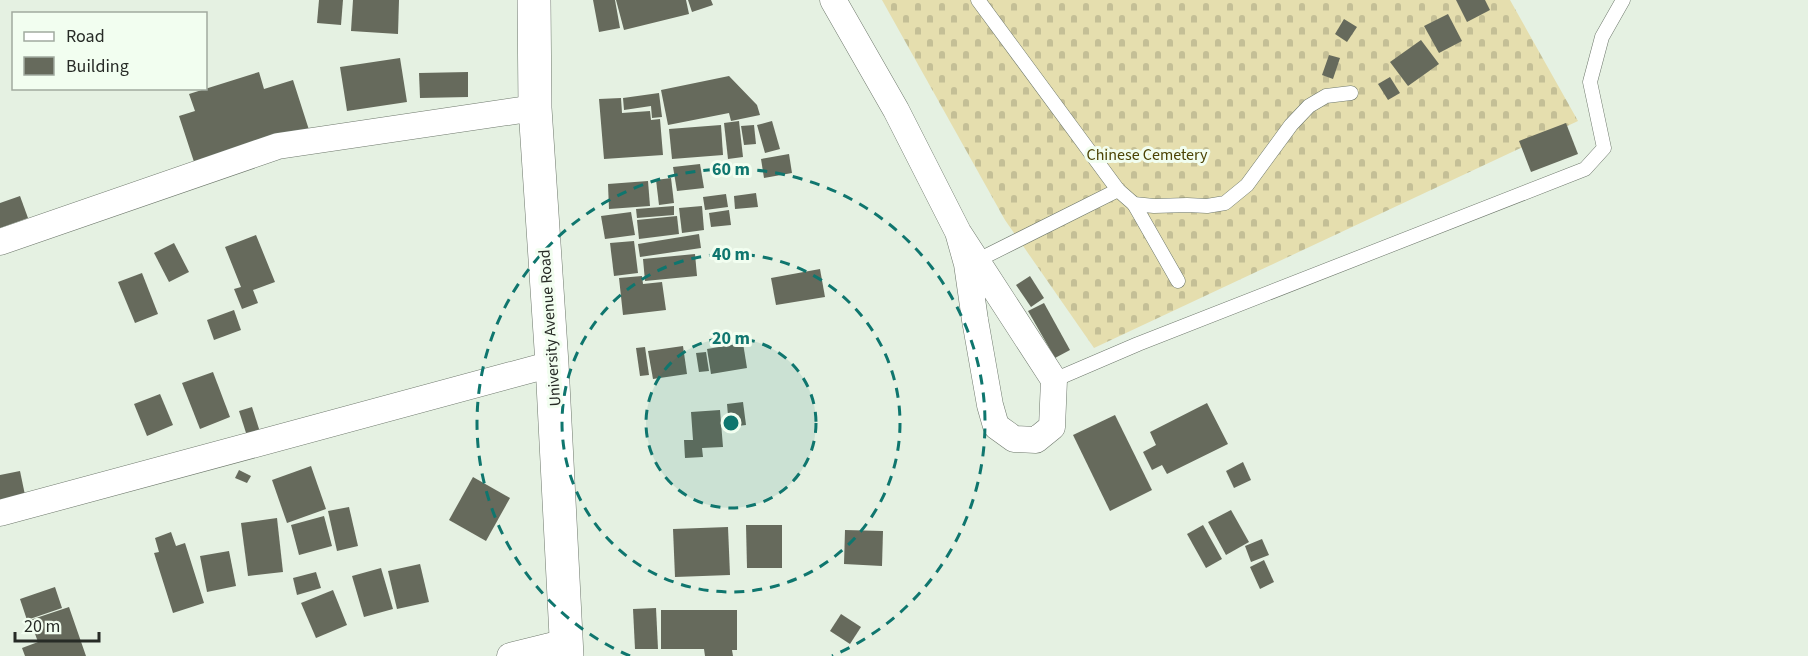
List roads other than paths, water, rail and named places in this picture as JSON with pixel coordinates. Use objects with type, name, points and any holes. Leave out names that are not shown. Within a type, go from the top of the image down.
[{"type":"main road","name":"University Avenue Road","points":[[534,0],[535,108],[552,364],[567,649]]},
{"type":"street","points":[[833,0],[896,110],[958,232],[1054,380],[1052,427],[1036,440],[1014,439],[996,426],[990,405],[967,264],[958,232]]},
{"type":"street","points":[[0,242],[278,146],[535,108]]},
{"type":"street","points":[[0,513],[552,364]]},
{"type":"street","points":[[510,656],[567,649]]},
{"type":"lane","points":[[978,0],[1118,190],[1134,204],[1178,281]]},
{"type":"lane","points":[[1054,380],[1138,344],[1586,169],[1604,148],[1590,82],[1602,37],[1623,0]]},
{"type":"lane","points":[[1134,204],[1207,206],[1226,203],[1247,185],[1291,125],[1309,105],[1326,96],[1351,93]]},
{"type":"lane","points":[[976,261],[1118,190]]},
{"type":"park label","name":"Chinese Cemetery","points":[[1147,154]]}]
